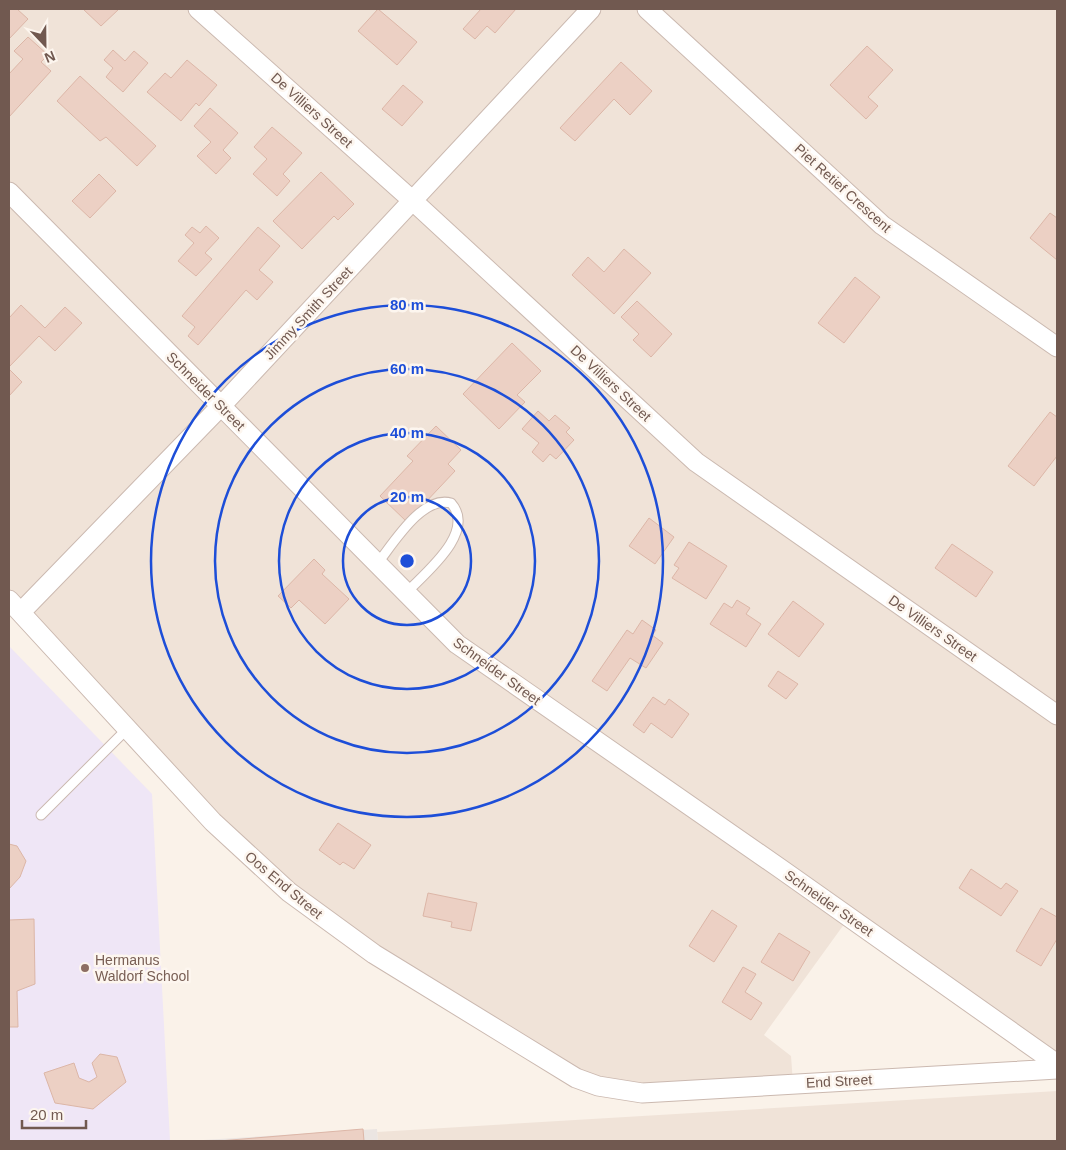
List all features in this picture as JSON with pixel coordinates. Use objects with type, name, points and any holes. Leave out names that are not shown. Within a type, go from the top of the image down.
[{"type":"street","name":"De Villiers Street","points":[[198,9],[413,201],[696,462],[1057,715]]},
{"type":"street","name":"Jimmy Smith Street","points":[[15,606],[221,406],[591,9]]},
{"type":"street","name":"Piet Retief Crescent","points":[[647,9],[882,225],[1057,347]]},
{"type":"street","name":"Schneider Street","points":[[9,192],[444,633],[469,653],[773,863],[1057,1064]]},
{"type":"street","name":"Oos End Street","points":[[15,606],[213,822],[289,892],[331,924],[555,1067],[576,1078],[620,1091]]},
{"type":"street","name":"End Street","points":[[620,1091],[649,1092],[1057,1069]]},
{"type":"lane","points":[[377,564],[407,525],[425,509],[440,502],[451,503],[459,515],[458,532],[437,561],[406,594]]},
{"type":"lane","points":[[41,815],[128,728]]},
{"type":"shaded area","points":[[9,9],[1057,9],[1057,1063],[850,916],[764,1035],[791,1056],[793,1083],[663,1091],[576,1077],[289,891],[9,598]]},
{"type":"shaded area","name":"Hermanus Waldorf School","points":[[9,646],[152,794],[170,1141],[9,1141]]},
{"type":"shaded area","points":[[1057,1091],[1057,1141],[378,1141],[377,1132]]},
{"type":"shaded area","points":[[377,1129],[378,1141],[187,1141]]},
{"type":"building","points":[[9,9],[17,9],[28,19],[9,39]]},
{"type":"building","points":[[83,9],[119,9],[101,26]]},
{"type":"building","points":[[378,9],[417,42],[397,65],[358,31]]},
{"type":"building","points":[[481,9],[516,9],[495,33],[487,26],[475,39],[463,29]]},
{"type":"building","points":[[28,37],[48,55],[41,62],[51,71],[9,117],[9,74],[23,59],[14,51]]},
{"type":"building","points":[[867,46],[893,70],[868,97],[878,106],[866,119],[830,85]]},
{"type":"building","points":[[113,50],[125,61],[134,51],[148,63],[123,92],[106,77],[113,68],[104,60]]},
{"type":"building","points":[[187,60],[217,85],[199,106],[196,103],[181,121],[147,92],[165,73],[171,78]]},
{"type":"building","points":[[621,62],[652,91],[630,115],[614,99],[575,141],[560,128]]},
{"type":"building","points":[[80,76],[156,146],[137,166],[106,137],[100,141],[57,101]]},
{"type":"building","points":[[403,85],[423,102],[402,126],[382,109]]},
{"type":"building","points":[[210,108],[238,133],[223,150],[231,158],[216,174],[197,156],[211,142],[194,126]]},
{"type":"building","points":[[272,127],[302,153],[283,174],[290,181],[277,196],[253,174],[267,159],[254,147]]},
{"type":"building","points":[[321,172],[354,204],[338,220],[334,216],[302,249],[273,221]]},
{"type":"building","points":[[99,174],[116,191],[90,218],[72,201]]},
{"type":"building","points":[[1050,213],[1057,218],[1057,260],[1030,238]]},
{"type":"building","points":[[206,226],[219,238],[205,253],[212,259],[196,276],[178,261],[194,243],[185,235],[192,227],[200,233]]},
{"type":"building","points":[[258,227],[280,246],[259,270],[273,282],[257,300],[246,290],[198,345],[188,336],[195,327],[182,316]]},
{"type":"building","points":[[624,249],[651,273],[614,314],[572,275],[588,257],[604,272]]},
{"type":"building","points":[[855,277],[880,297],[844,343],[818,323]]},
{"type":"building","points":[[637,301],[672,334],[651,357],[633,340],[639,334],[621,317]]},
{"type":"building","points":[[21,305],[45,328],[65,307],[82,323],[55,351],[39,336],[9,367],[9,318]]},
{"type":"building","points":[[512,343],[541,371],[517,395],[525,402],[499,429],[463,394]]},
{"type":"building","points":[[9,369],[22,382],[9,396]]},
{"type":"building","points":[[538,411],[549,421],[555,415],[570,428],[566,432],[574,440],[556,459],[550,454],[543,462],[532,452],[539,443],[522,429]]},
{"type":"building","points":[[1050,412],[1057,417],[1057,456],[1034,486],[1008,466]]},
{"type":"building","points":[[436,426],[461,450],[448,464],[455,471],[407,522],[380,496],[413,461],[407,456]]},
{"type":"building","points":[[649,518],[674,537],[655,564],[629,546]]},
{"type":"building","points":[[689,542],[727,566],[706,599],[672,578],[679,568],[674,565]]},
{"type":"building","points":[[952,544],[993,572],[976,597],[935,568]]},
{"type":"building","points":[[314,559],[325,570],[322,574],[349,599],[325,624],[299,600],[291,608],[278,596]]},
{"type":"building","points":[[737,600],[750,608],[746,614],[761,624],[746,647],[710,624],[724,603],[732,608]]},
{"type":"building","points":[[793,601],[824,624],[799,657],[768,634]]},
{"type":"building","points":[[642,620],[656,630],[652,635],[663,643],[646,668],[630,658],[607,691],[592,681],[627,630],[633,634]]},
{"type":"building","points":[[778,671],[798,684],[786,699],[768,686]]},
{"type":"building","points":[[653,697],[665,705],[669,699],[689,714],[672,738],[651,723],[644,733],[633,725]]},
{"type":"building","points":[[338,823],[371,845],[354,869],[343,862],[340,865],[319,850]]},
{"type":"building","points":[[9,844],[17,846],[26,861],[20,877],[9,889]]},
{"type":"building","points":[[971,869],[1001,889],[1006,883],[1018,891],[1001,916],[959,888]]},
{"type":"building","points":[[428,893],[477,903],[471,931],[451,927],[452,922],[423,916]]},
{"type":"building","points":[[1041,908],[1057,917],[1057,939],[1041,966],[1016,951]]},
{"type":"building","points":[[712,910],[737,926],[714,962],[689,946]]},
{"type":"building","points":[[34,919],[35,984],[17,991],[18,1027],[9,1027],[9,920]]},
{"type":"building","points":[[779,933],[810,952],[793,981],[761,962]]},
{"type":"building","points":[[743,967],[756,974],[745,992],[762,1003],[751,1020],[722,1002]]},
{"type":"building","points":[[100,1054],[117,1057],[126,1082],[93,1109],[55,1103],[44,1073],[74,1063],[79,1078],[89,1082],[97,1077],[92,1063]]},
{"type":"building","points":[[363,1129],[364,1141],[219,1141]]},
{"type":"place","name":"Hermanus Waldorf School","points":[[85,968]]}]
